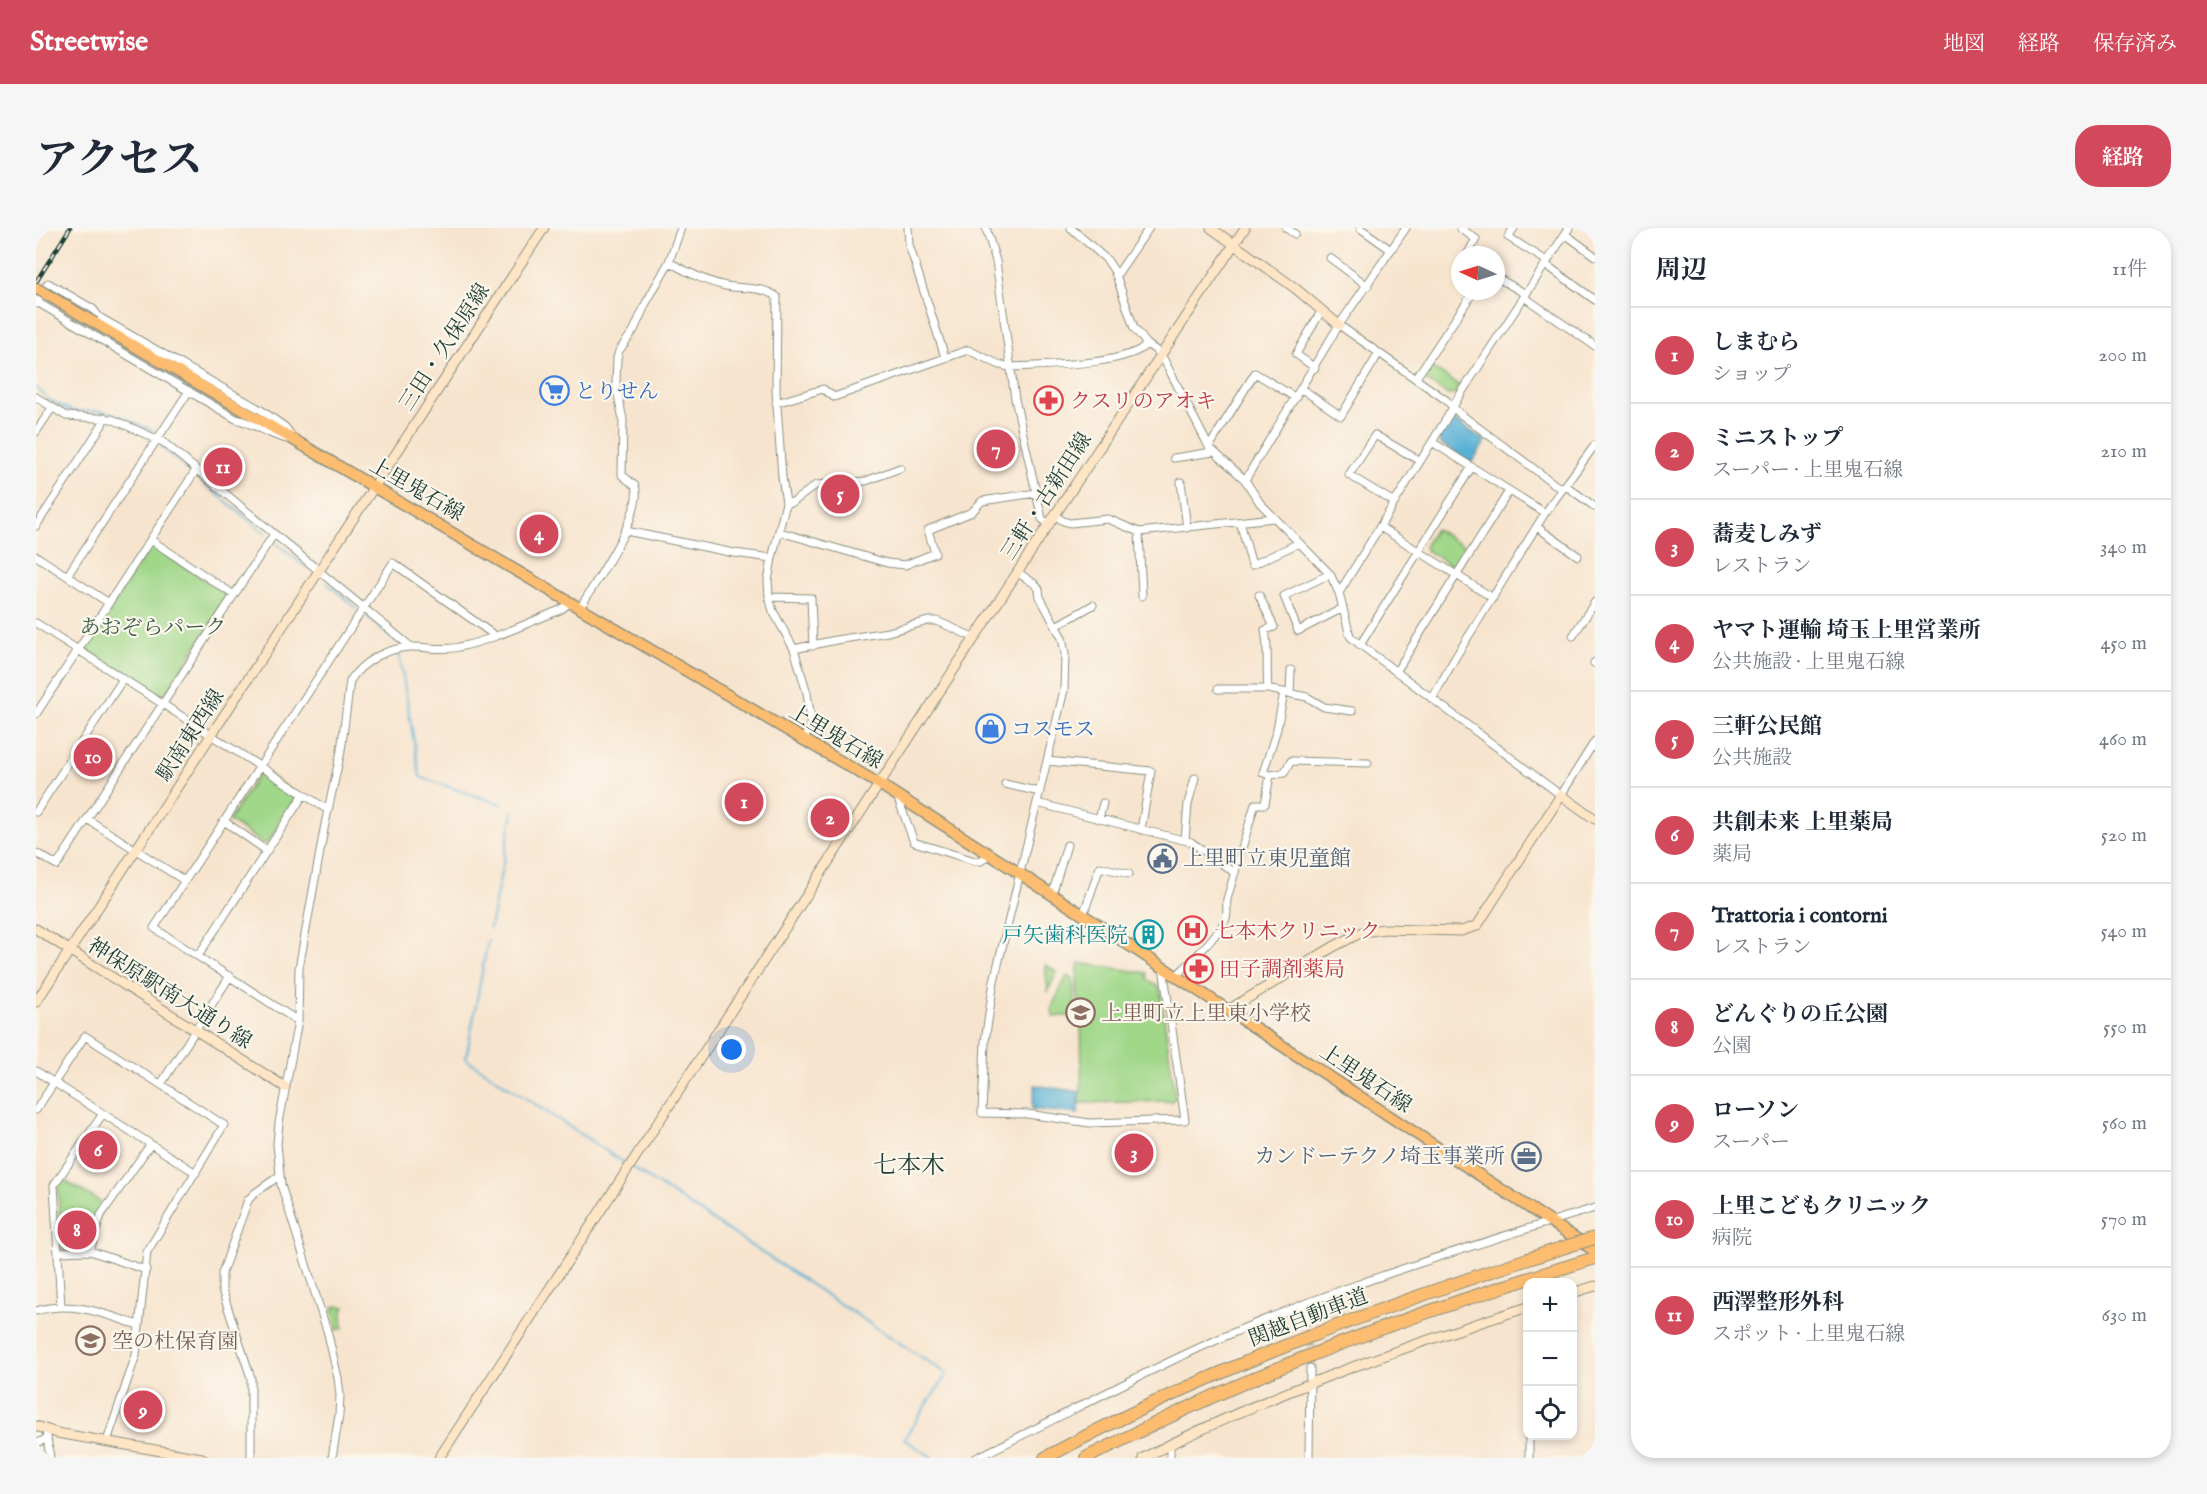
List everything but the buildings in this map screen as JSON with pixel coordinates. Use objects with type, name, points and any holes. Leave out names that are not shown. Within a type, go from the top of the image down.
[{"type":"highway","name":"関越自動車道","points":[[1045,1458],[1122,1418],[1264,1354],[1425,1293],[1595,1238]]},
{"type":"highway","name":"関越自動車道","points":[[1086,1458],[1196,1404],[1323,1350],[1430,1311],[1590,1259]]},
{"type":"main road","name":"上里鬼石線","points":[[36,288],[879,784],[1019,873],[1595,1251]]},
{"type":"street","name":"三田・久保原線","points":[[374,486],[544,228]]},
{"type":"street","points":[[332,1458],[340,1395],[334,1354],[283,1193],[279,1176],[279,1124],[298,1021],[299,968],[341,751],[350,681],[363,666],[383,653],[411,647],[448,649],[576,605],[626,531],[636,498],[634,486],[624,478],[622,471],[623,420],[616,384],[617,358],[669,262],[681,228]]},
{"type":"street","points":[[909,228],[909,245],[945,357]]},
{"type":"street","points":[[986,228],[996,261],[1019,422],[1042,519],[1049,524]]},
{"type":"street","points":[[1071,228],[1107,260],[1116,276],[1134,328],[1147,344],[1161,354],[1211,450],[1245,480],[1274,518],[1330,574],[1339,593],[1350,636],[1595,819]]},
{"type":"street","points":[[1116,276],[1149,228]]},
{"type":"street","points":[[1211,228],[1322,309],[1340,325],[1416,378],[1557,486],[1565,487],[1595,507]]},
{"type":"street","name":"三軒・古新田線","points":[[439,1458],[1017,572],[1245,228]]},
{"type":"street","points":[[1286,228],[1295,234]]},
{"type":"street","points":[[1360,228],[1391,250]]},
{"type":"street","points":[[1245,480],[1340,325],[1406,228]]},
{"type":"street","points":[[1460,228],[1476,239],[1472,246]]},
{"type":"street","points":[[1514,228],[1508,237],[1595,300]]},
{"type":"street","points":[[1339,593],[1453,407],[1567,231],[1595,256]]},
{"type":"street","points":[[1330,258],[1368,286]]},
{"type":"street","points":[[669,262],[699,278],[725,286],[770,291],[777,297],[776,403],[786,503],[768,581],[769,597],[794,650],[810,706],[809,730],[803,740]]},
{"type":"street","points":[[48,283],[91,308],[99,317],[261,410],[285,427],[295,440],[282,439],[249,422],[236,419],[36,303],[48,283]]},
{"type":"street","points":[[1505,283],[1595,346]]},
{"type":"street","points":[[1416,378],[1468,300]]},
{"type":"street","points":[[1315,368],[1296,354],[1322,309]]},
{"type":"street","points":[[776,403],[823,389],[834,397],[968,350],[1000,365],[1010,367],[1102,362],[1138,351],[1147,344]]},
{"type":"street","points":[[1302,389],[1341,416],[1380,353]]},
{"type":"street","points":[[1174,458],[1211,450],[1255,373],[1296,399]]},
{"type":"street","points":[[67,576],[189,391]]},
{"type":"street","points":[[36,397],[66,416],[104,417],[158,439],[411,647]]},
{"type":"street","points":[[36,432],[52,408]]},
{"type":"street","points":[[36,525],[102,425],[104,417]]},
{"type":"street","points":[[1394,502],[1349,475],[1375,435],[1419,461]]},
{"type":"street","points":[[1432,442],[1545,513]]},
{"type":"street","points":[[1432,699],[1545,513],[1595,445]]},
{"type":"street","points":[[786,503],[793,502],[816,484],[866,481],[900,468]]},
{"type":"street","points":[[1360,645],[1471,468]]},
{"type":"street","points":[[36,714],[196,470]]},
{"type":"street","points":[[1181,482],[1187,528]]},
{"type":"street","name":"駅南東西線","points":[[36,1002],[374,486]]},
{"type":"street","points":[[1396,672],[1509,491]]},
{"type":"street","points":[[780,532],[887,563],[905,565],[934,553],[928,530],[972,512],[982,501],[1036,493]]},
{"type":"street","points":[[1055,515],[1063,522],[1070,523],[1108,519],[1138,532],[1274,518]]},
{"type":"street","points":[[1240,522],[1252,565],[1299,543]]},
{"type":"street","points":[[1380,527],[1493,597]]},
{"type":"street","points":[[1537,527],[1578,556]]},
{"type":"street","points":[[626,531],[772,558]]},
{"type":"street","points":[[1138,532],[1142,596]]},
{"type":"street","points":[[36,853],[57,866],[274,534]]},
{"type":"street","points":[[151,540],[234,595]]},
{"type":"street","points":[[36,556],[109,603]]},
{"type":"street","points":[[298,1021],[154,928],[393,562],[494,635]]},
{"type":"street","points":[[1017,572],[1039,588],[1040,597],[1065,647],[1064,690],[1000,952],[988,1017],[982,1113],[1027,1114],[1090,1123],[1185,1120],[1163,967]]},
{"type":"street","points":[[1330,574],[1284,596],[1298,631],[1342,608]]},
{"type":"street","points":[[1260,595],[1274,627],[1265,630],[1269,648],[1266,672],[1268,689]]},
{"type":"street","points":[[769,597],[811,598],[813,646]]},
{"type":"street","points":[[1573,636],[1595,602]]},
{"type":"street","points":[[1056,626],[1093,605]]},
{"type":"street","points":[[794,650],[836,640],[888,632],[928,621],[937,621],[975,638]]},
{"type":"street","points":[[36,623],[328,810]]},
{"type":"street","points":[[1291,670],[1277,729],[1263,773],[1270,775],[1284,773],[1291,761],[1368,763]]},
{"type":"street","points":[[36,812],[123,679]]},
{"type":"street","points":[[1218,689],[1268,689],[1287,692],[1307,697],[1324,707],[1352,711]]},
{"type":"street","points":[[1228,1010],[1362,932],[1385,929],[1447,932],[1477,926],[1595,741]]},
{"type":"street","points":[[1047,761],[1151,771],[1142,830]]},
{"type":"street","points":[[1176,976],[1224,922],[1227,913],[1227,899],[1255,804],[1265,804],[1270,775]]},
{"type":"street","points":[[1185,840],[1188,804],[1196,778]]},
{"type":"street","points":[[1005,784],[1040,792]]},
{"type":"street","points":[[198,956],[304,795]]},
{"type":"street","points":[[897,796],[914,842],[975,861],[981,861],[989,854]]},
{"type":"street","points":[[1037,803],[1185,840],[1198,846],[1235,873]]},
{"type":"street","points":[[1099,819],[1102,803]]},
{"type":"street","points":[[87,819],[185,881]]},
{"type":"street","points":[[224,821],[267,851]]},
{"type":"street","points":[[1052,895],[1067,844]]},
{"type":"street","points":[[1083,915],[1100,867],[1129,874]]},
{"type":"street","name":"神保原駅南大通り線","points":[[36,929],[285,1087]]},
{"type":"street","points":[[161,1084],[230,976]]},
{"type":"street","points":[[36,1110],[85,1036],[224,1125],[147,1252],[136,1355],[107,1442]]},
{"type":"street","points":[[36,1071],[196,1173]]},
{"type":"street","points":[[61,1307],[54,1185],[102,1115]]},
{"type":"street","points":[[90,1251],[101,1215],[150,1145]]},
{"type":"street","points":[[251,1458],[252,1378],[222,1290],[222,1273],[248,1200],[279,1176]]},
{"type":"street","points":[[976,1458],[1152,1370],[1242,1329],[1306,1304],[1595,1208]]},
{"type":"street","points":[[59,1252],[90,1251],[146,1270]]},
{"type":"street","points":[[1577,1291],[1595,1286]]},
{"type":"street","points":[[1306,1304],[1307,1319]]},
{"type":"street","points":[[36,1311],[61,1307],[84,1307],[138,1325]]},
{"type":"street","points":[[1143,1458],[1310,1383],[1448,1332],[1523,1308]]},
{"type":"street","points":[[1310,1368],[1310,1458]]},
{"type":"street","points":[[36,1426],[47,1435],[107,1442],[202,1458]]},
{"type":"street","points":[[36,1443],[47,1435]]},
{"type":"street","points":[[47,1435],[50,1458]]},
{"type":"street","points":[[1529,1458],[1530,1440]]},
{"type":"street","points":[[1170,1444],[1170,1458]]},
{"type":"green space","points":[[1429,366],[1460,386],[1455,394],[1448,395],[1424,379],[1424,373]]},
{"type":"green space","points":[[1435,529],[1468,548],[1457,566],[1452,566],[1426,550],[1425,545]]},
{"type":"green space","name":"あおぞらパーク","points":[[150,547],[154,547],[227,594],[228,598],[164,695],[160,696],[86,649]]},
{"type":"green space","points":[[263,772],[297,794],[298,798],[267,843],[264,844],[230,822],[259,773]]},
{"type":"green space","points":[[1079,963],[1147,973],[1147,979],[1160,988],[1175,1097],[1172,1101],[1080,1103],[1081,1034],[1077,978]]},
{"type":"green space","points":[[1045,965],[1057,972],[1048,991]]},
{"type":"green space","points":[[1067,976],[1072,978],[1077,1015],[1053,1017],[1052,1007]]},
{"type":"green space","points":[[62,1179],[104,1204],[88,1248],[64,1250],[61,1247],[58,1186]]},
{"type":"green space","points":[[333,1307],[345,1307],[342,1314],[343,1328],[337,1330]]},
{"type":"water","points":[[1449,420],[1454,420],[1486,441],[1471,463],[1440,443],[1439,438]]},
{"type":"water","points":[[1035,1085],[1080,1092],[1078,1114],[1032,1109]]},
{"type":"waterway","points":[[36,388],[51,401],[72,411],[112,413],[153,431]]},
{"type":"waterway","points":[[161,447],[188,470]]},
{"type":"waterway","points":[[199,479],[266,534]]},
{"type":"waterway","points":[[276,543],[306,567]]},
{"type":"waterway","points":[[327,583],[356,608]]},
{"type":"waterway","points":[[366,616],[397,642]]},
{"type":"waterway","points":[[399,654],[420,777],[503,805]]},
{"type":"waterway","points":[[490,928],[513,812],[511,811]]},
{"type":"waterway","points":[[488,940],[466,1059],[626,1164]]},
{"type":"waterway","points":[[631,1167],[947,1374],[904,1439],[933,1458]]},
{"type":"tunnel","points":[[1307,1319],[1310,1368]]},
{"type":"railway","points":[[36,282],[70,228]]},
{"type":"place","name":"とりせん","points":[[554,391]]},
{"type":"place","name":"クスリのアオキ","points":[[1049,401]]},
{"type":"place","name":"Trattoria i contorni","points":[[996,449]]},
{"type":"place","name":"西澤整形外科","points":[[223,467]]},
{"type":"place","name":"三軒公民館","points":[[840,494]]},
{"type":"place","name":"ヤマト運輸 埼玉上里営業所","points":[[539,534]]},
{"type":"place","name":"コスモス","points":[[990,729]]},
{"type":"place","name":"上里こどもクリニック","points":[[93,757]]},
{"type":"place","name":"しまむら","points":[[744,802]]},
{"type":"place","name":"ミニストップ","points":[[830,818]]},
{"type":"place","name":"上里町立東児童館","points":[[1162,858]]},
{"type":"place","name":"七本木クリニック","points":[[1193,931]]},
{"type":"place","name":"戸矢歯科医院","points":[[1149,935]]},
{"type":"place","name":"田子調剤薬局","points":[[1198,969]]},
{"type":"place","name":"上里町立上里東小学校","points":[[1080,1013]]},
{"type":"place","name":"共創未来 上里薬局","points":[[98,1150]]},
{"type":"place","name":"蕎麦しみず","points":[[1134,1153]]},
{"type":"place","name":"カンドーテクノ埼玉事業所","points":[[1526,1156]]},
{"type":"place","name":"どんぐりの丘公園","points":[[77,1230]]},
{"type":"place","name":"空の杜保育園","points":[[91,1341]]},
{"type":"place","name":"ローソン","points":[[143,1410]]},
{"type":"district","name":"七本木","points":[[909,1165]]}]
